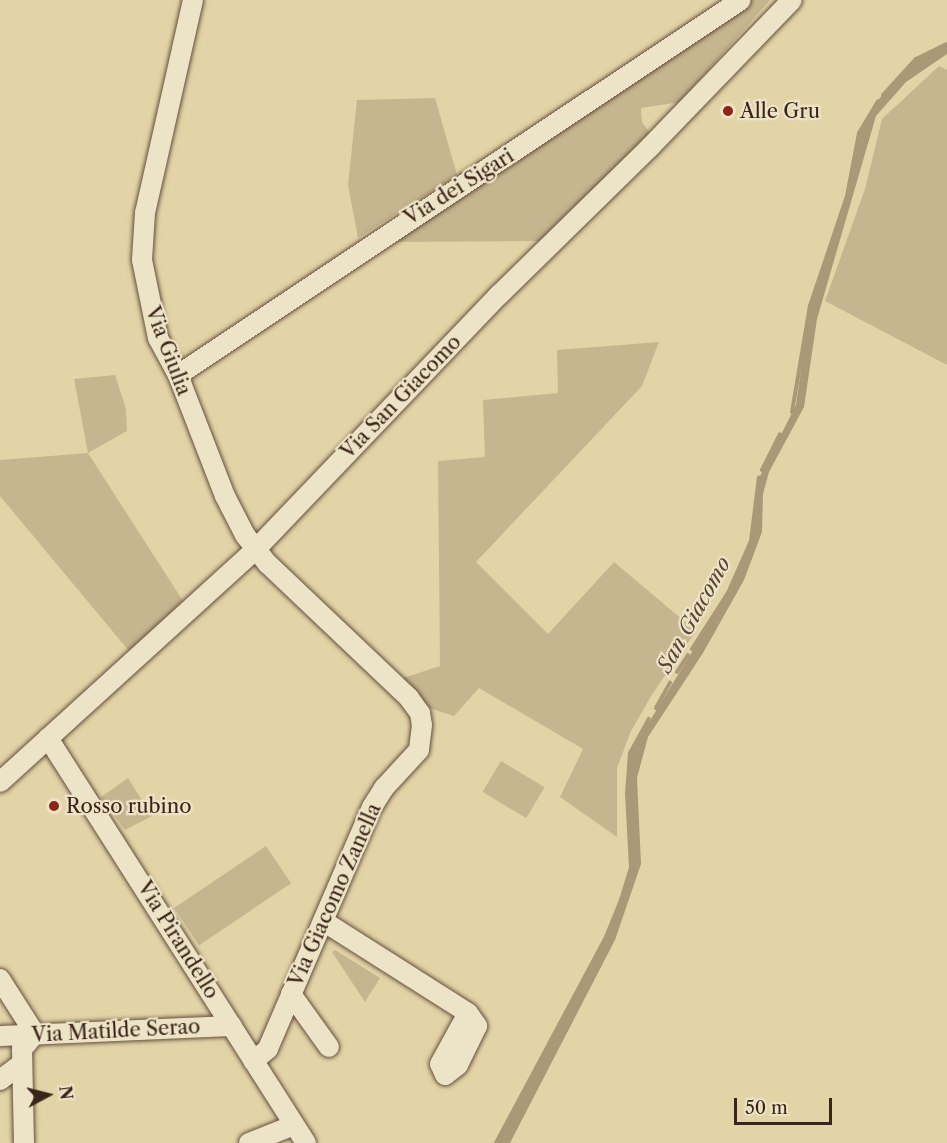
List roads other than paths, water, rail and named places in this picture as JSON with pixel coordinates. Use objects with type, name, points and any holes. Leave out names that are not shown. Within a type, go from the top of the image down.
[{"type":"street","name":"Via Giulia","points":[[193,0],[148,187],[142,243],[152,318],[178,375],[225,496],[255,550]]},
{"type":"street","name":"Via dei Sigari","points":[[178,375],[741,0]]},
{"type":"street","name":"Via San Giacomo","points":[[0,782],[255,550],[499,295],[650,147],[792,0]]},
{"type":"street","name":"Via Giacomo Zanella","points":[[253,1061],[268,1049],[372,807],[384,788],[419,750],[420,713],[255,550]]},
{"type":"street","name":"Via Pirandello","points":[[48,738],[306,1143]]},
{"type":"street","points":[[323,921],[468,1013]]},
{"type":"street","points":[[0,980],[35,1034],[22,1049],[20,1065],[24,1143]]},
{"type":"street","points":[[291,994],[328,1047]]},
{"type":"street","name":"Via Matilde Serao","points":[[0,1036],[232,1026]]},
{"type":"street","points":[[0,1080],[20,1065]]},
{"type":"street","points":[[249,1143],[294,1125]]},
{"type":"waterway","name":"San Giacomo","points":[[883,95],[916,59],[947,44]]},
{"type":"waterway","name":"San Giacomo","points":[[792,412],[810,306],[847,196],[859,133],[878,101]]},
{"type":"waterway","name":"San Giacomo","points":[[762,470],[780,434]]},
{"type":"waterway","name":"San Giacomo","points":[[692,649],[728,593],[751,541],[759,477]]},
{"type":"waterway","name":"San Giacomo","points":[[677,672],[688,655]]},
{"type":"waterway","name":"San Giacomo","points":[[656,708],[670,683]]},
{"type":"waterway","name":"San Giacomo","points":[[496,1143],[606,937],[621,900],[631,867],[627,794],[630,753],[649,719]]},
{"type":"place","name":"Alle Gru","points":[[728,111]]},
{"type":"place","name":"Rosso rubino","points":[[54,806]]}]
